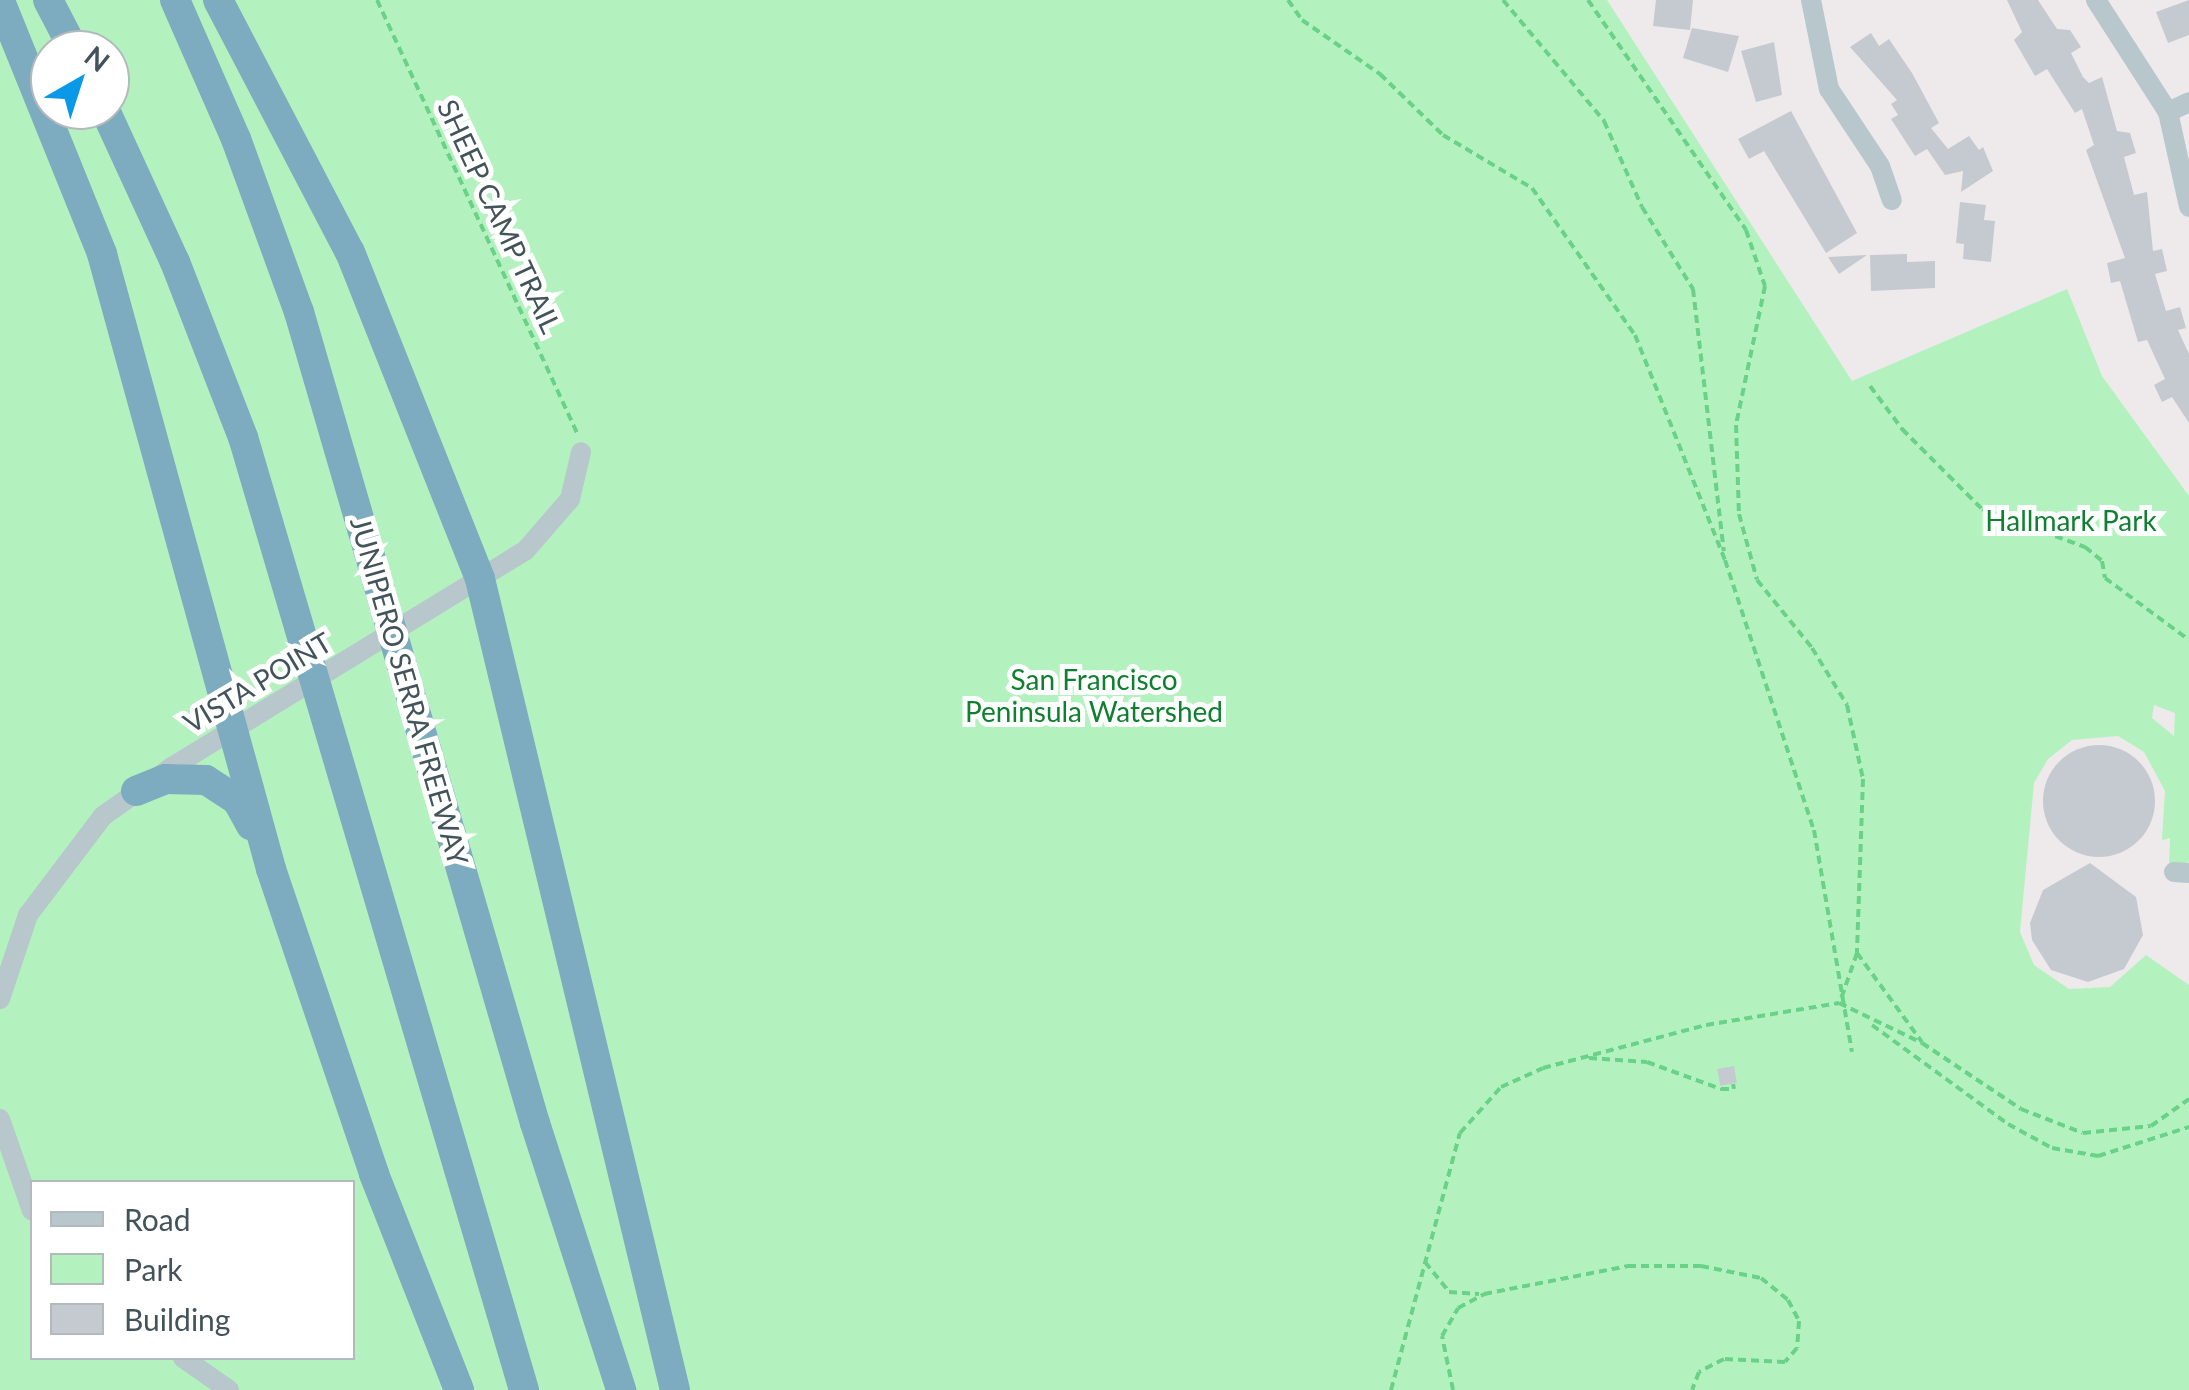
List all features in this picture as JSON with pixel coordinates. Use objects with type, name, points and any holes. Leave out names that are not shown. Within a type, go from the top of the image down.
[{"type":"highway","points":[[48,0],[64,30]]},
{"type":"highway","name":"JUNIPERO SERRA FREEWAY","points":[[175,0],[276,245],[567,1231],[621,1390]]},
{"type":"highway","points":[[218,0],[350,252],[480,579],[675,1390]]},
{"type":"highway","points":[[0,1],[72,174],[123,319],[271,869],[367,1156],[458,1390]]},
{"type":"highway","points":[[113,130],[209,344],[306,643],[524,1390]]},
{"type":"highway","points":[[136,791],[186,776],[224,788],[237,800],[271,869]]},
{"type":"street","points":[[1812,0],[1829,89],[1880,166],[1892,200]]},
{"type":"street","points":[[2096,0],[2168,112],[2189,207]]},
{"type":"street","points":[[2168,112],[2189,102]]},
{"type":"street","name":"VISTA POINT","points":[[0,999],[15,944],[44,888],[79,841],[136,791],[525,551],[558,519],[577,478],[581,452]]},
{"type":"street","points":[[0,1119],[30,1205]]},
{"type":"street","points":[[186,1360],[229,1390]]},
{"type":"path","name":"SHEEP CAMP TRAIL","points":[[377,0],[572,418],[581,452]]},
{"type":"path","points":[[1288,0],[1302,20],[1380,74],[1443,135],[1532,188],[1635,336],[1725,560],[1814,830],[1839,1004],[1852,1052]]},
{"type":"path","points":[[1504,0],[1604,122],[1642,207],[1693,289],[1725,560]]},
{"type":"path","points":[[1588,0],[1746,230],[1765,286],[1736,425],[1740,514],[1757,580],[1812,648],[1847,705],[1863,779],[1857,954],[1839,1004]]},
{"type":"path","points":[[1870,386],[1902,429],[1982,509],[2086,547],[2102,560],[2105,578],[2189,640]]},
{"type":"path","points":[[1857,954],[1922,1043]]},
{"type":"path","points":[[1391,1390],[1442,1182],[1477,1107],[1543,1068],[1706,1025],[1839,1004],[2008,1124],[2052,1148],[2098,1156],[2189,1127]]},
{"type":"path","points":[[1868,1022],[1922,1043],[2021,1110],[2083,1132],[2151,1126],[2189,1099]]},
{"type":"path","points":[[1584,1058],[1646,1062],[1721,1089],[1734,1089],[1733,1084]]},
{"type":"path","points":[[1424,1259],[1449,1292],[1484,1294],[1628,1266],[1701,1266],[1761,1278],[1788,1300],[1799,1320],[1797,1348],[1786,1362],[1724,1359],[1698,1372],[1692,1390]]},
{"type":"path","points":[[1453,1390],[1442,1336],[1458,1308],[1484,1294]]},
{"type":"green space","name":"San Francisco Peninsula Watershed","points":[[0,0],[1607,0],[1852,381],[2067,289],[2102,376],[2189,496],[2189,862],[2169,867],[2170,838],[2162,840],[2165,791],[2144,752],[2118,736],[2072,740],[2048,759],[2034,783],[2020,932],[2034,965],[2069,989],[2110,987],[2146,955],[2189,985],[2189,1390],[0,1390]],"holes":[[[2154,705],[2175,713],[2174,736],[2152,718]]]},
{"type":"building","points":[[1656,0],[1693,0],[1690,30],[1653,26]]},
{"type":"building","points":[[2007,0],[2038,0],[2057,29],[2070,30],[2081,47],[2071,53],[2083,77],[2089,83],[2102,77],[2117,131],[2130,133],[2136,153],[2124,157],[2134,195],[2147,192],[2153,251],[2162,249],[2167,271],[2155,274],[2166,311],[2180,307],[2186,328],[2178,330],[2189,354],[2189,423],[2172,397],[2162,402],[2154,385],[2165,379],[2147,340],[2138,342],[2120,281],[2111,283],[2107,263],[2125,258],[2086,150],[2094,145],[2082,109],[2075,113],[2047,69],[2035,76],[2014,40],[2022,32]]},
{"type":"building","points":[[2189,0],[2189,35],[2168,43],[2156,12]]},
{"type":"building","points":[[1692,28],[1739,36],[1728,72],[1683,58]]},
{"type":"building","points":[[1871,33],[1879,46],[1889,39],[1912,73],[1939,123],[1931,128],[1948,149],[1969,136],[1979,150],[1983,147],[1993,171],[1961,192],[1963,171],[1945,175],[1927,149],[1915,156],[1891,119],[1898,115],[1891,104],[1897,100],[1850,47]]},
{"type":"building","points":[[1774,42],[1782,95],[1756,102],[1741,51]]},
{"type":"building","points":[[1791,111],[1857,233],[1826,253],[1764,151],[1749,159],[1738,139]]},
{"type":"building","points":[[1960,202],[1986,205],[1984,220],[1995,221],[1991,262],[1963,259],[1964,244],[1956,243]]},
{"type":"building","points":[[1907,254],[1907,262],[1935,261],[1935,288],[1871,291],[1870,255]]},
{"type":"building","points":[[1867,255],[1839,274],[1828,257]]},
{"type":"building","points":[[2099,745],[2121,749],[2139,761],[2151,779],[2155,801],[2151,823],[2139,841],[2121,853],[2099,857],[2077,853],[2059,841],[2047,823],[2043,801],[2047,779],[2059,761],[2077,749]]},
{"type":"building","points":[[2090,863],[2136,897],[2143,935],[2124,969],[2088,982],[2051,970],[2032,940],[2030,923],[2043,890]]},
{"type":"building","points":[[1734,1066],[1737,1083],[1720,1086],[1717,1069]]},
{"type":"park label","name":"Hallmark Park","points":[[2071,520]]}]
